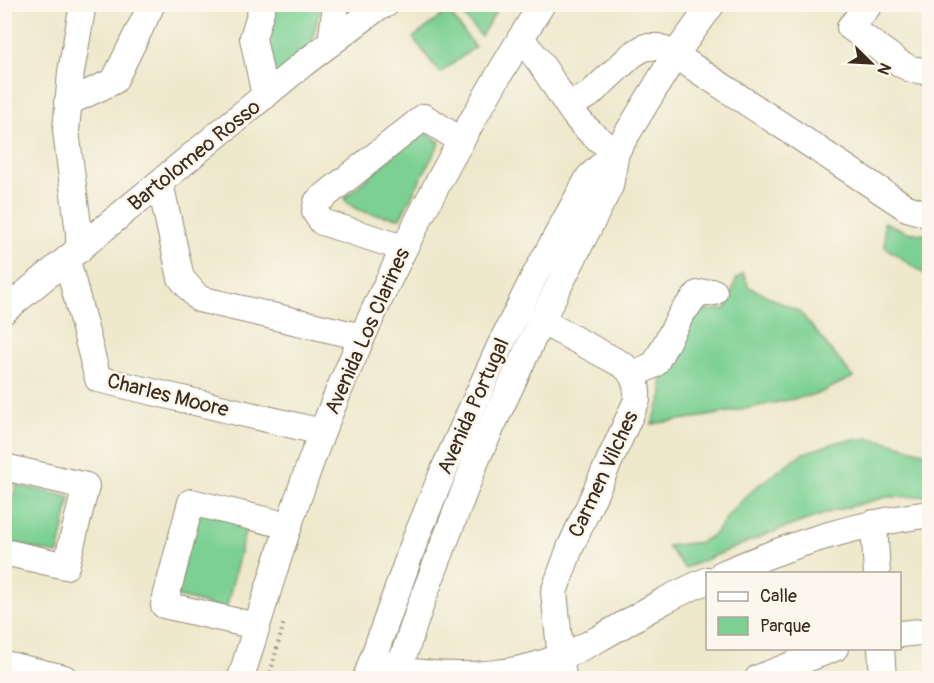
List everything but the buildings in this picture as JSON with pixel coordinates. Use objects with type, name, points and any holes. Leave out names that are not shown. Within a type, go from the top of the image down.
[{"type":"street","points":[[73,255],[79,233],[66,131],[83,4]]},
{"type":"street","points":[[68,103],[114,81],[152,4]]},
{"type":"street","points":[[263,4],[253,38],[266,96]]},
{"type":"street","points":[[331,43],[336,4]]},
{"type":"street","name":"Bartolomeo Rosso","points":[[4,311],[331,43],[377,8],[386,4]]},
{"type":"street","name":"Avenida Los Clarines","points":[[241,678],[256,626],[322,432],[362,337],[404,248],[460,140],[542,4]]},
{"type":"street","name":"Avenida Portugal","points":[[366,678],[415,540],[505,334],[589,177],[616,152],[675,55],[712,4]]},
{"type":"street","points":[[870,4],[850,27],[901,64],[911,69],[930,72]]},
{"type":"street","points":[[520,39],[534,52],[578,119],[595,137],[616,152]]},
{"type":"street","points":[[568,105],[589,95],[632,55],[645,47],[658,47],[675,55],[907,207],[930,215]]},
{"type":"street","points":[[404,248],[322,222],[315,212],[317,202],[424,117],[460,140]]},
{"type":"street","name":"Avenida Portugal","points":[[398,674],[449,527],[477,458],[541,321],[610,186],[616,152]]},
{"type":"street","points":[[160,183],[181,278],[199,299],[362,337]]},
{"type":"street","name":"Charles Moore","points":[[73,255],[98,379],[322,432]]},
{"type":"street","points":[[541,321],[617,361],[629,369],[633,375],[655,364],[682,313],[698,294],[714,292]]},
{"type":"street","name":"Carmen Vilches","points":[[562,668],[554,592],[570,548],[637,400],[633,375]]},
{"type":"street","points":[[4,467],[86,486],[66,566],[4,552]]},
{"type":"street","points":[[256,626],[164,605],[191,501],[289,526]]},
{"type":"street","points":[[724,572],[777,550],[829,534],[874,523],[930,514]]},
{"type":"street","points":[[874,523],[877,572]]},
{"type":"street","points":[[375,650],[398,674],[469,675],[562,668],[592,642],[665,600],[706,581]]},
{"type":"street","points":[[901,634],[930,631]]},
{"type":"street","points":[[758,678],[830,650]]},
{"type":"street","points":[[880,650],[883,678]]},
{"type":"street","points":[[4,664],[64,678]]},
{"type":"path","points":[[269,678],[285,617]]},
{"type":"green space","points":[[277,5],[321,5],[311,46],[270,82],[259,46]]},
{"type":"green space","points":[[455,5],[500,5],[481,36]]},
{"type":"green space","points":[[448,11],[475,47],[440,73],[413,38]]},
{"type":"green space","points":[[423,131],[440,142],[400,218],[369,213],[349,204],[344,198]]},
{"type":"green space","points":[[884,222],[907,232],[929,235],[929,277],[885,247]]},
{"type":"green space","points":[[743,273],[749,287],[800,312],[853,377],[818,394],[714,415],[652,424],[663,394],[661,377],[680,335],[695,317],[706,310],[726,309],[736,280]]},
{"type":"green space","points":[[870,438],[929,454],[929,496],[886,497],[830,512],[770,533],[685,568],[667,546],[701,542],[715,534],[729,514],[756,487],[801,454],[841,441]]},
{"type":"green space","points":[[16,485],[70,497],[58,554],[5,542]]},
{"type":"green space","points":[[197,511],[247,524],[226,609],[175,596]]}]
